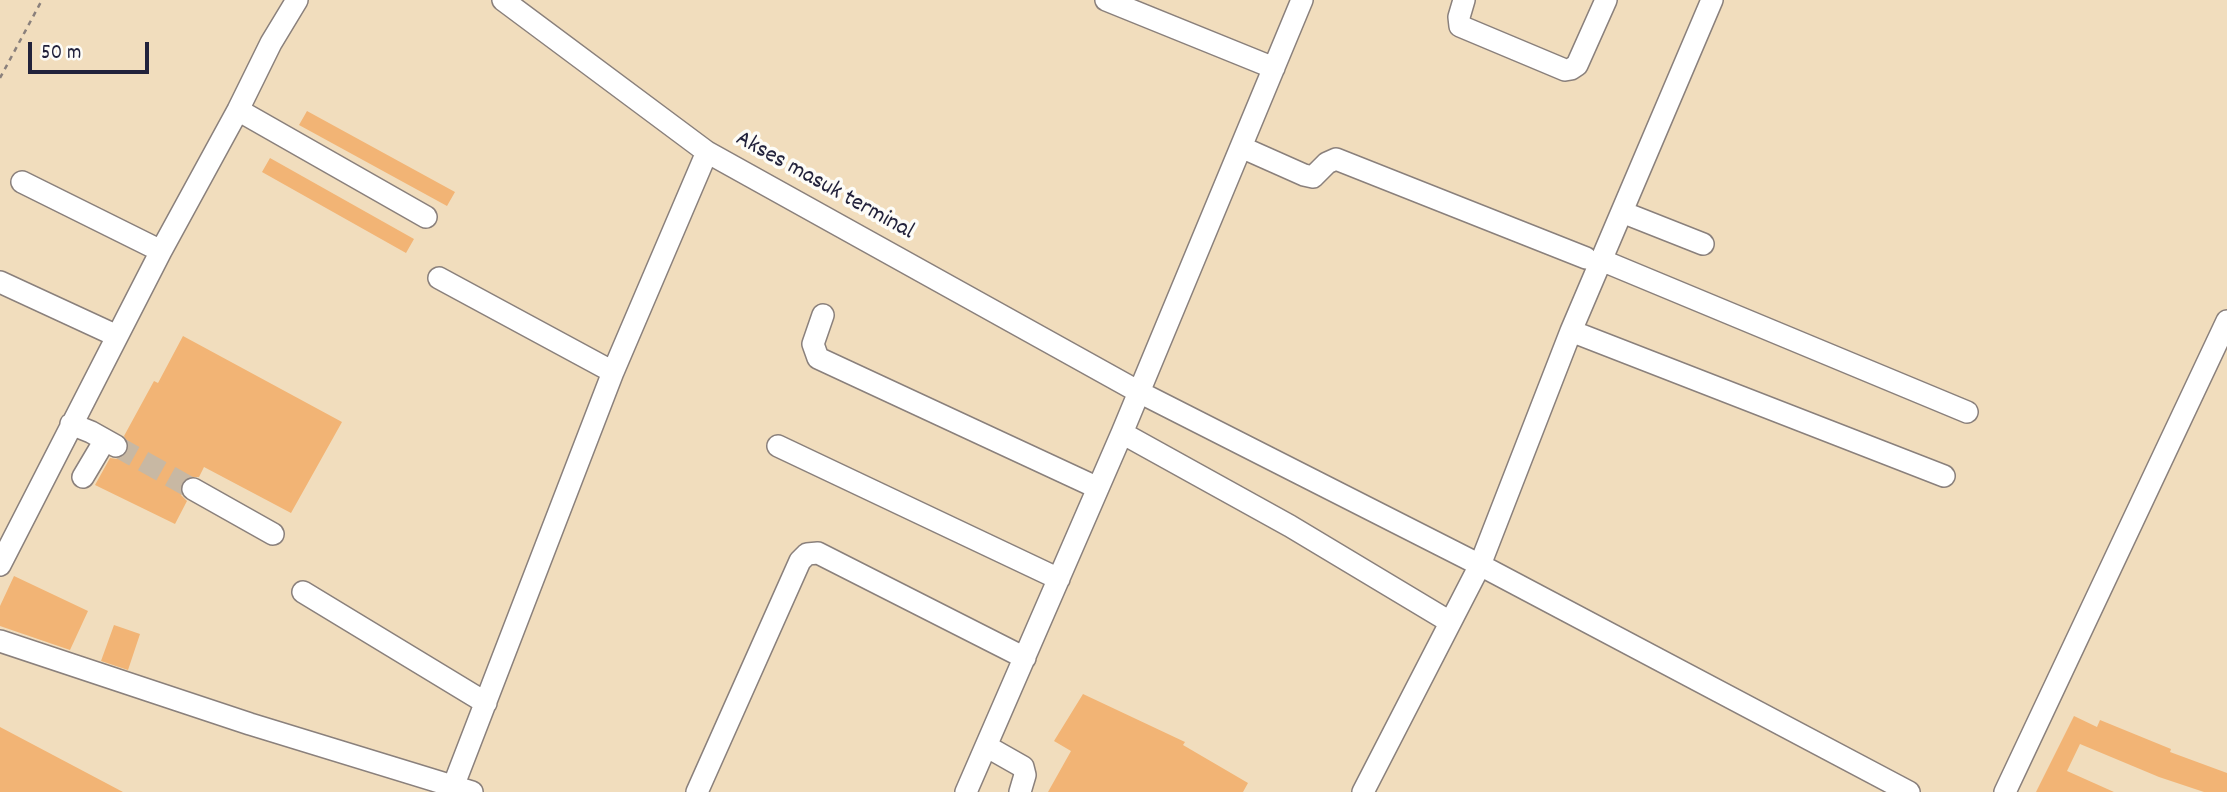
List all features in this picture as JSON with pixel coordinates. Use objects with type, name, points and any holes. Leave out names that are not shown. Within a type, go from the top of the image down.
[{"type":"street","points":[[0,565],[161,251],[238,110],[271,43],[297,0]]},
{"type":"street","points":[[1106,0],[1274,68]]},
{"type":"street","points":[[966,792],[1122,433],[1302,0]]},
{"type":"street","points":[[1464,0],[1459,17],[1460,26],[1564,70],[1577,65],[1606,0]]},
{"type":"street","points":[[1363,792],[1480,565],[1571,331],[1594,259],[1622,212],[1712,0]]},
{"type":"street","name":"Akses masuk terminal","points":[[508,1],[707,152],[1139,392],[1480,565],[1909,792]]},
{"type":"street","points":[[238,110],[426,217]]},
{"type":"street","points":[[1241,147],[1313,177],[1320,173],[1326,163],[1336,159],[1594,259],[1967,412]]},
{"type":"street","points":[[0,641],[459,790],[486,703],[613,372],[707,152]]},
{"type":"street","points":[[22,182],[161,251]]},
{"type":"street","points":[[1622,212],[1703,244]]},
{"type":"street","points":[[439,278],[613,372]]},
{"type":"street","points":[[0,282],[117,336]]},
{"type":"street","points":[[823,316],[813,344],[818,358],[1098,488]]},
{"type":"street","points":[[2005,792],[2227,321]]},
{"type":"street","points":[[1571,331],[1944,476]]},
{"type":"street","points":[[71,424],[111,443],[83,477]]},
{"type":"street","points":[[1122,433],[1290,526],[1450,622]]},
{"type":"street","points":[[778,446],[1059,579]]},
{"type":"street","points":[[193,489],[273,534]]},
{"type":"street","points":[[697,792],[800,561],[807,554],[818,553],[1025,657]]},
{"type":"street","points":[[303,592],[486,703]]},
{"type":"street","points":[[986,746],[1023,767],[1025,775],[1020,792]]},
{"type":"path","points":[[0,78],[41,0]]},
{"type":"building","points":[[307,111],[455,192],[447,206],[299,125]]},
{"type":"building","points":[[270,158],[414,239],[406,253],[262,172]]},
{"type":"building","points":[[183,336],[342,422],[291,513],[204,467],[199,477],[187,477],[181,483],[181,495],[187,501],[175,524],[95,485],[110,458],[117,459],[127,453],[129,445],[124,436],[154,381],[158,383]]},
{"type":"building","points":[[14,576],[88,611],[70,650],[0,626],[0,606]]},
{"type":"building","points":[[114,625],[140,634],[128,670],[101,661]]},
{"type":"building","points":[[1083,694],[1185,742],[1183,745],[1248,783],[1243,792],[1048,792],[1071,751],[1054,741]]},
{"type":"building","points":[[2074,716],[2097,727],[2100,720],[2171,749],[2170,752],[2227,773],[2227,792],[2204,792],[2159,777],[2080,744],[2067,771],[2114,792],[2036,792]]},
{"type":"building","points":[[0,727],[123,792],[0,792]]},
{"type":"tunnel","points":[[116,446],[193,489]]}]
